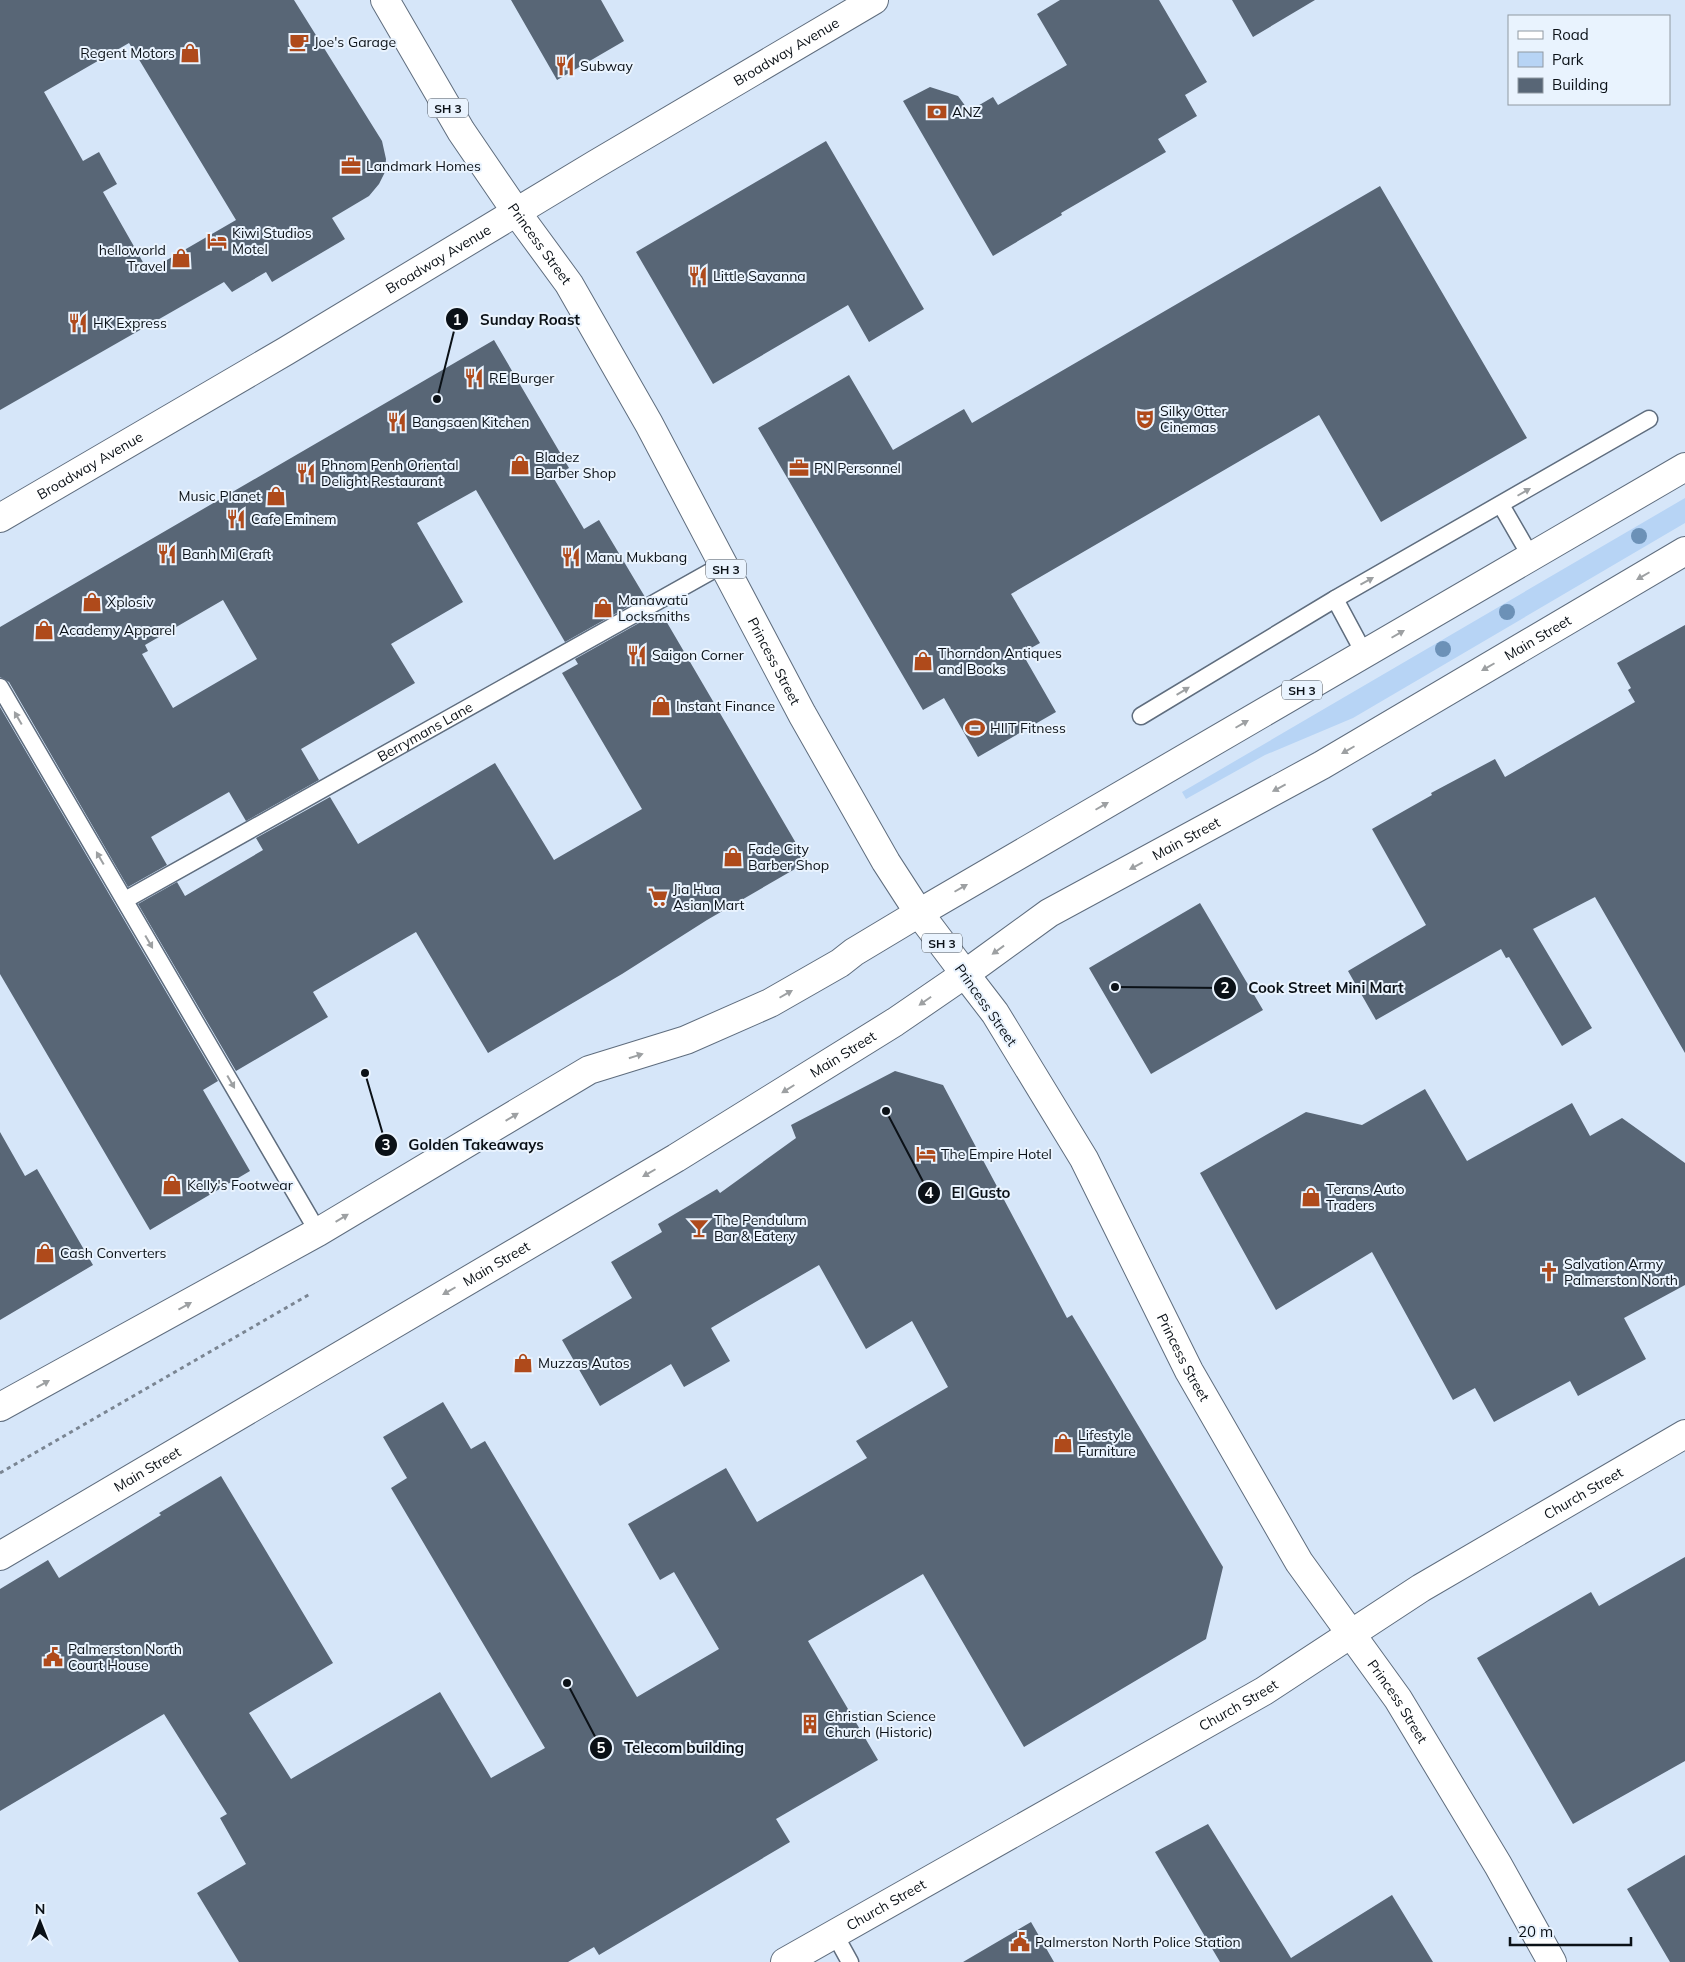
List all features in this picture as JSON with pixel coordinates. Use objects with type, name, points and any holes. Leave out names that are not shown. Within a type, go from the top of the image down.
[{"type":"main road","name":"Princess Street","points":[[385,0],[461,131],[517,213],[569,284],[650,424],[802,714],[886,862],[919,913],[995,1013],[1084,1158],[1189,1371],[1299,1562],[1398,1699],[1498,1865],[1552,1962]]},
{"type":"main road","name":"Broadway Avenue","points":[[0,518],[286,351],[596,164],[874,0]]},
{"type":"main road","name":"SH 3","points":[[919,913],[1685,467]]},
{"type":"main road","name":"Main Street","points":[[0,1556],[676,1158],[895,1022],[1049,913],[1322,765],[1685,552]]},
{"type":"main road","points":[[0,1407],[318,1232],[589,1070],[686,1040],[770,1003],[840,963],[854,952],[919,913]]},
{"type":"main road","name":"Church Street","points":[[785,1962],[1264,1691],[1421,1588],[1685,1434]]},
{"type":"lane","points":[[1141,716],[1335,599],[1649,420]]},
{"type":"lane","points":[[1501,505],[1532,557]]},
{"type":"lane","name":"Berrymans Lane","points":[[125,900],[724,564]]},
{"type":"lane","points":[[1335,599],[1364,653]]},
{"type":"lane","points":[[0,687],[318,1232]]},
{"type":"lane","points":[[834,1933],[850,1962]]},
{"type":"path","points":[[0,1473],[310,1294]]},
{"type":"green space","points":[[1685,498],[1685,523],[1353,718],[1265,755],[1186,799],[1182,792]]},
{"type":"building","points":[[0,0],[294,0],[382,141],[386,159],[385,172],[379,184],[369,196],[332,218],[345,239],[272,282],[266,272],[232,292],[224,282],[0,410]],"holes":[[[129,43],[236,220],[148,271],[103,192],[117,184],[99,152],[83,161],[44,92]]]},
{"type":"building","points":[[511,0],[601,0],[624,41],[557,80]]},
{"type":"building","points":[[1060,0],[1159,0],[1207,82],[1185,95],[1197,116],[1158,139],[1166,152],[1061,213],[1062,215],[993,256],[903,101],[930,87],[958,96],[969,111],[993,97],[998,105],[1067,65],[1037,14]]},
{"type":"building","points":[[1232,0],[1315,0],[1253,37]]},
{"type":"building","points":[[826,141],[924,309],[869,342],[848,305],[713,384],[636,252]]},
{"type":"building","points":[[1380,186],[1527,438],[1381,522],[1319,415],[1011,594],[1040,643],[1022,653],[1056,712],[978,757],[944,698],[923,710],[758,428],[849,375],[893,450],[964,409],[972,423]]},
{"type":"building","points":[[494,340],[569,468],[553,477],[584,529],[599,520],[645,597],[565,642],[476,490],[417,523],[463,602],[391,644],[415,683],[301,749],[319,780],[246,821],[229,792],[151,837],[167,865],[128,887],[9,682],[0,677],[0,627]],"holes":[[[223,600],[257,659],[173,708],[142,654],[148,651],[145,645]]]},
{"type":"building","points":[[655,614],[657,618],[662,614],[807,862],[707,920],[622,974],[488,1053],[416,932],[313,992],[328,1017],[236,1071],[138,904],[177,882],[185,896],[263,850],[256,838],[330,797],[358,844],[495,763],[554,860],[642,809],[562,673],[578,664],[575,659]]},
{"type":"building","points":[[1685,625],[1685,1053],[1595,897],[1533,929],[1592,1028],[1562,1046],[1509,957],[1506,958],[1501,949],[1376,1020],[1348,971],[1426,925],[1372,829],[1432,795],[1431,793],[1495,759],[1505,777],[1635,702],[1628,690],[1631,688],[1617,663]]},
{"type":"building","points":[[0,707],[218,1081],[203,1090],[250,1171],[150,1230],[0,974]]},
{"type":"building","points":[[1200,903],[1263,1010],[1151,1074],[1089,968]]},
{"type":"building","points":[[895,1071],[943,1085],[1067,1318],[1072,1315],[1223,1567],[1206,1639],[1024,1747],[923,1574],[808,1641],[878,1760],[776,1819],[790,1842],[599,1955],[594,1947],[568,1962],[239,1962],[197,1893],[246,1864],[220,1818],[227,1814],[164,1714],[0,1811],[0,1589],[48,1560],[59,1578],[161,1515],[159,1513],[221,1476],[333,1663],[249,1713],[291,1779],[440,1692],[491,1778],[545,1748],[391,1488],[407,1478],[383,1437],[443,1402],[471,1449],[485,1441],[637,1697],[719,1649],[674,1572],[660,1580],[628,1524],[726,1468],[757,1522],[867,1458],[856,1441],[948,1387],[912,1321],[866,1349],[819,1265],[711,1328],[730,1361],[684,1387],[671,1364],[600,1406],[562,1340],[632,1298],[611,1262],[662,1232],[658,1224],[717,1189],[720,1193],[796,1138],[791,1125]]},
{"type":"building","points":[[1425,1089],[1467,1161],[1572,1103],[1590,1136],[1622,1118],[1685,1163],[1685,1285],[1624,1318],[1646,1359],[1578,1396],[1570,1381],[1494,1422],[1475,1388],[1453,1400],[1372,1252],[1276,1310],[1200,1173],[1306,1112],[1362,1125]]},
{"type":"building","points":[[0,1132],[25,1176],[37,1169],[93,1265],[0,1320]]},
{"type":"building","points":[[1685,1557],[1685,1761],[1573,1824],[1477,1658],[1591,1592],[1599,1606]]},
{"type":"building","points":[[1208,1824],[1291,1958],[1392,1895],[1433,1962],[1220,1962],[1155,1852]]},
{"type":"building","points":[[1685,1855],[1685,1962],[1670,1962],[1627,1889]]},
{"type":"building","name":"Palmerston North Police Station","points":[[1031,1922],[1054,1962],[963,1962]]},
{"type":"place","name":"Joe's Garage","points":[[299,42]]},
{"type":"place","name":"Regent Motors","points":[[190,53]]},
{"type":"place","name":"Subway","points":[[565,66]]},
{"type":"place","name":"ANZ","points":[[937,112]]},
{"type":"place","name":"Landmark Homes","points":[[351,166]]},
{"type":"place","name":"Kiwi Studios Motel","points":[[217,241]]},
{"type":"place","name":"helloworld Travel","points":[[181,258]]},
{"type":"place","name":"Little Savanna","points":[[698,276]]},
{"type":"place","name":"HK Express","points":[[78,323]]},
{"type":"place","name":"RE Burger","points":[[474,378]]},
{"type":"place","name":"Sunday Roast","points":[[437,399]]},
{"type":"place","name":"Silky Otter Cinemas","points":[[1145,419]]},
{"type":"place","name":"Bangsaen Kitchen","points":[[397,422]]},
{"type":"place","name":"Bladez Barber Shop","points":[[520,465]]},
{"type":"place","name":"PN Personnel","points":[[799,468]]},
{"type":"place","name":"Phnom Penh Oriental Delight Restaurant","points":[[306,473]]},
{"type":"place","name":"Music Planet","points":[[276,496]]},
{"type":"place","name":"Cafe Eminem","points":[[236,519]]},
{"type":"place","name":"Banh Mi Craft","points":[[167,554]]},
{"type":"place","name":"Manu Mukbang","points":[[571,557]]},
{"type":"place","name":"Xplosiv","points":[[92,602]]},
{"type":"place","name":"Manawatū Locksmiths","points":[[603,608]]},
{"type":"place","name":"Academy Apparel","points":[[44,630]]},
{"type":"place","name":"Saigon Corner","points":[[637,655]]},
{"type":"place","name":"Thorndon Antiques and Books","points":[[923,661]]},
{"type":"place","name":"Instant Finance","points":[[661,706]]},
{"type":"place","name":"HIIT Fitness","points":[[975,728]]},
{"type":"place","name":"Fade City Barber Shop","points":[[733,857]]},
{"type":"place","name":"Jia Hua Asian Mart","points":[[658,897]]},
{"type":"place","name":"Cook Street Mini Mart","points":[[1115,987]]},
{"type":"place","name":"Golden Takeaways","points":[[365,1073]]},
{"type":"place","name":"El Gusto","points":[[886,1111]]},
{"type":"place","name":"The Empire Hotel","points":[[926,1154]]},
{"type":"place","name":"Kelly's Footwear","points":[[172,1185]]},
{"type":"place","name":"Terans Auto Traders","points":[[1311,1197]]},
{"type":"place","name":"The Pendulum Bar & Eatery","points":[[699,1228]]},
{"type":"place","name":"Cash Converters","points":[[45,1253]]},
{"type":"place","name":"Salvation Army Palmerston North","points":[[1549,1272]]},
{"type":"place","name":"Muzzas Autos","points":[[523,1363]]},
{"type":"place","name":"Lifestyle Furniture","points":[[1063,1443]]},
{"type":"place","name":"Palmerston North Court House","points":[[53,1657]]},
{"type":"place","name":"Telecom building","points":[[567,1683]]},
{"type":"place","name":"Christian Science Church (Historic)","points":[[810,1724]]},
{"type":"place","name":"Palmerston North Police Station","points":[[1020,1942]]}]
